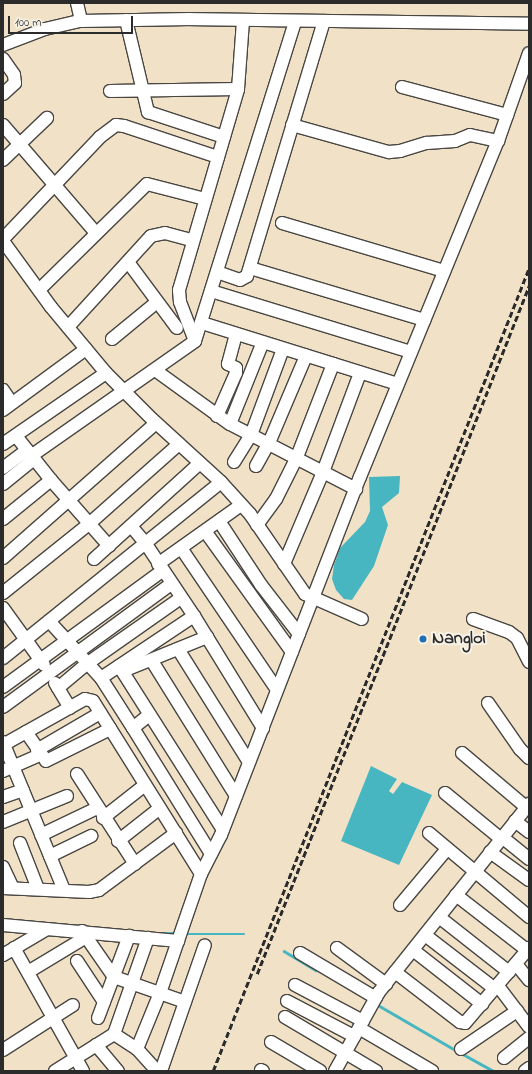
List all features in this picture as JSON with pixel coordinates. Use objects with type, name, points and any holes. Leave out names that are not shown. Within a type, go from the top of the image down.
[{"type":"street","points":[[77,3],[81,21]]},
{"type":"street","points":[[126,20],[148,112],[224,137]]},
{"type":"street","points":[[3,45],[45,29],[81,21],[324,21],[529,24]]},
{"type":"street","points":[[195,341],[178,296],[192,240],[238,89],[243,21]]},
{"type":"street","points":[[217,272],[245,279],[250,268],[324,21]]},
{"type":"street","points":[[3,468],[31,455],[195,341],[202,323],[210,291],[295,22]]},
{"type":"street","points":[[137,1049],[160,993],[201,874],[223,830],[356,489],[444,270],[498,141],[529,53]]},
{"type":"street","points":[[3,59],[14,74],[15,83],[3,94]]},
{"type":"street","points":[[402,86],[507,115]]},
{"type":"street","points":[[110,91],[238,89]]},
{"type":"street","points":[[3,160],[47,118]]},
{"type":"street","points":[[3,125],[96,233]]},
{"type":"street","points":[[292,125],[389,152],[400,151],[427,143],[451,141],[470,134],[498,141]]},
{"type":"street","points":[[218,157],[124,126],[116,126],[100,137],[56,186],[3,240],[39,290],[106,372],[156,423],[221,482],[242,505],[301,589],[313,597],[362,619]]},
{"type":"street","points":[[39,290],[147,184],[205,199]]},
{"type":"street","points":[[282,223],[444,270]]},
{"type":"street","points":[[68,327],[128,262],[145,241],[158,232],[192,240]]},
{"type":"street","points":[[128,262],[177,328]]},
{"type":"street","points":[[250,268],[424,320]]},
{"type":"street","points":[[210,291],[411,352]]},
{"type":"street","points":[[112,339],[157,302]]},
{"type":"street","points":[[202,323],[398,384]]},
{"type":"street","points":[[217,416],[236,373],[236,368],[229,365],[228,362],[236,334]]},
{"type":"street","points":[[230,424],[263,342]]},
{"type":"street","points":[[3,390],[7,406],[86,349]]},
{"type":"street","points":[[234,462],[251,435],[283,349]]},
{"type":"street","points":[[256,466],[270,443],[306,356]]},
{"type":"street","points":[[257,525],[276,499],[297,457],[333,364]]},
{"type":"street","points":[[155,370],[230,424],[270,443],[356,489]]},
{"type":"street","points":[[3,444],[106,372]]},
{"type":"street","points":[[284,564],[323,472],[360,373]]},
{"type":"street","points":[[3,558],[156,423]]},
{"type":"street","points":[[16,436],[68,502],[90,523],[109,546]]},
{"type":"street","points":[[3,593],[90,523],[179,444]]},
{"type":"street","points":[[3,484],[31,455]]},
{"type":"street","points":[[94,559],[200,463]]},
{"type":"street","points":[[3,519],[51,480]]},
{"type":"street","points":[[3,658],[221,482]]},
{"type":"street","points":[[3,687],[160,568],[181,548],[242,505]]},
{"type":"street","points":[[219,521],[261,585],[299,634]]},
{"type":"street","points":[[130,526],[146,544],[160,568],[194,616],[263,728]]},
{"type":"street","points":[[205,531],[292,652]]},
{"type":"street","points":[[181,548],[277,690]]},
{"type":"street","points":[[3,707],[171,584]]},
{"type":"street","points":[[58,688],[88,664],[181,598]]},
{"type":"street","points":[[3,608],[49,673],[70,708]]},
{"type":"street","points":[[102,678],[121,668],[194,616]]},
{"type":"street","points":[[474,620],[509,632],[517,638],[529,662]]},
{"type":"street","points":[[49,621],[77,653],[102,678],[212,854]]},
{"type":"street","points":[[121,668],[152,661],[207,637]]},
{"type":"street","points":[[178,649],[249,762]]},
{"type":"street","points":[[152,661],[236,796]]},
{"type":"street","points":[[121,668],[149,715],[223,830]]},
{"type":"street","points":[[64,890],[22,790],[8,769],[3,744],[89,699],[100,713],[201,874]]},
{"type":"street","points":[[488,703],[520,749],[529,758]]},
{"type":"street","points":[[8,769],[38,753],[100,713]]},
{"type":"street","points":[[132,728],[149,715]]},
{"type":"street","points":[[26,732],[44,761],[48,761],[110,729]]},
{"type":"street","points":[[335,1071],[376,998],[386,984],[528,805],[462,753]]},
{"type":"street","points":[[77,774],[118,841],[135,864]]},
{"type":"street","points":[[41,835],[100,813],[145,785]]},
{"type":"street","points":[[3,797],[22,790]]},
{"type":"street","points":[[445,793],[529,859]]},
{"type":"street","points":[[3,822],[67,796]]},
{"type":"street","points":[[118,841],[160,808]]},
{"type":"street","points":[[515,821],[529,832]]},
{"type":"street","points":[[3,867],[8,888],[89,892],[99,890],[176,833]]},
{"type":"street","points":[[429,833],[529,917]]},
{"type":"street","points":[[50,856],[91,836]]},
{"type":"street","points":[[20,843],[38,889]]},
{"type":"street","points":[[400,905],[447,849]]},
{"type":"street","points":[[490,852],[529,880]]},
{"type":"street","points":[[395,972],[462,1024],[468,1022],[528,949],[456,895]]},
{"type":"street","points":[[439,917],[529,980]]},
{"type":"street","points":[[3,925],[84,934],[148,938],[180,936]]},
{"type":"street","points":[[3,955],[47,929]]},
{"type":"street","points":[[28,972],[84,934]]},
{"type":"street","points":[[84,934],[114,977],[185,1002]]},
{"type":"street","points":[[425,935],[496,987],[529,1027]]},
{"type":"street","points":[[98,1018],[129,936]]},
{"type":"street","points":[[55,1071],[114,1034],[133,984],[148,938]]},
{"type":"street","points":[[161,1071],[205,945]]},
{"type":"street","points":[[14,948],[83,1071]]},
{"type":"street","points":[[336,948],[386,984]]},
{"type":"street","points":[[413,950],[482,1004]]},
{"type":"street","points":[[300,953],[376,998]]},
{"type":"street","points":[[77,961],[104,1002]]},
{"type":"street","points":[[295,985],[359,1028],[432,1071]]},
{"type":"street","points":[[287,1001],[359,1028]]},
{"type":"street","points":[[3,1050],[73,1005]]},
{"type":"street","points":[[461,1049],[516,1011]]},
{"type":"street","points":[[285,1017],[376,1071]]},
{"type":"street","points":[[114,1034],[137,1049],[158,1071]]},
{"type":"street","points":[[504,1058],[529,1038]]},
{"type":"street","points":[[270,1042],[320,1071]]},
{"type":"street","points":[[96,1045],[118,1071]]},
{"type":"street","points":[[525,1071],[529,1068]]},
{"type":"water","points":[[400,476],[399,493],[382,507],[388,525],[374,566],[352,600],[344,599],[336,590],[332,579],[334,565],[340,548],[365,522],[370,511],[369,477]]},
{"type":"water","points":[[371,766],[397,779],[389,791],[393,794],[402,782],[432,795],[399,865],[341,841]]},
{"type":"waterway","points":[[33,922],[80,926]]},
{"type":"waterway","points":[[156,933],[177,933]]},
{"type":"waterway","points":[[184,934],[244,934]]},
{"type":"waterway","points":[[284,951],[316,970]]},
{"type":"waterway","points":[[378,1005],[457,1051]]},
{"type":"waterway","points":[[461,1053],[494,1071]]},
{"type":"railway","points":[[213,1071],[529,268]]},
{"type":"railway","points":[[257,974],[529,286]]},
{"type":"place","name":"Nangloi","points":[[423,639]]}]
